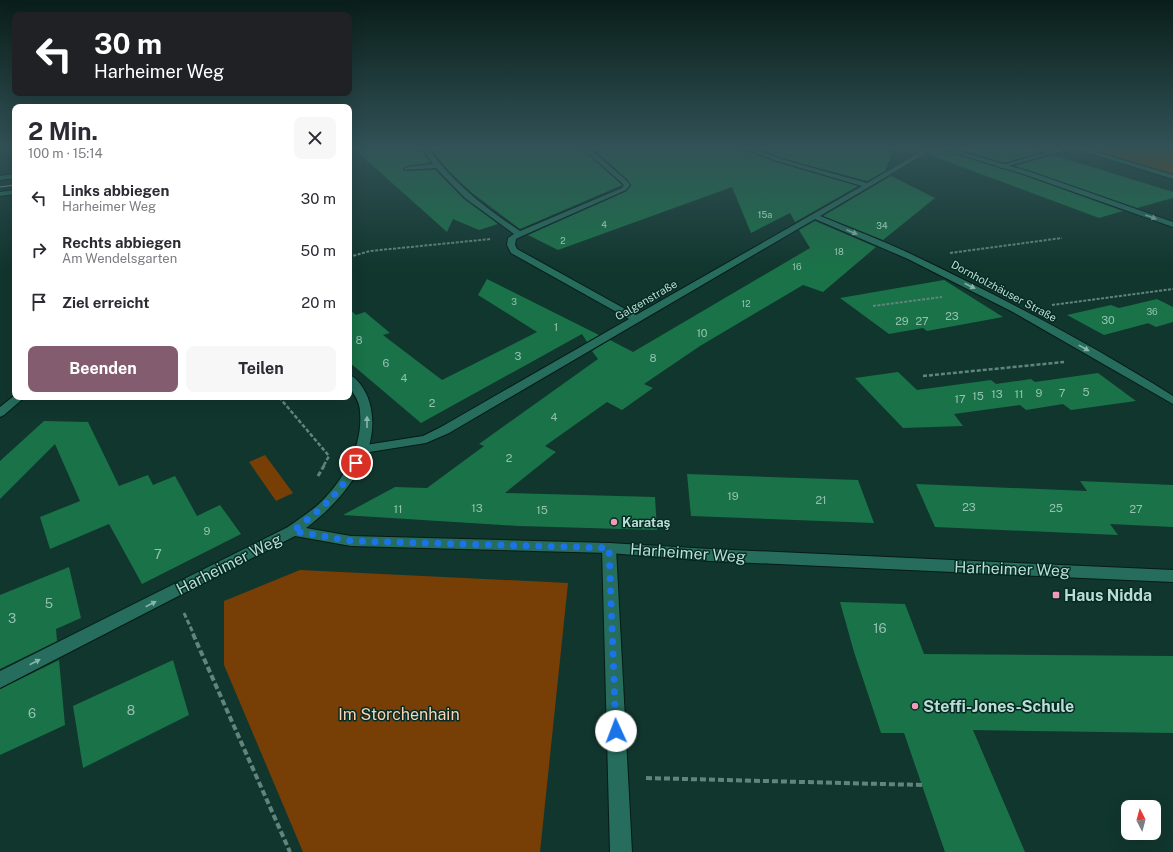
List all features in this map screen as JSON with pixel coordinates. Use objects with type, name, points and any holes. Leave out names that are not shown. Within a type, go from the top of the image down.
[{"type":"street","points":[[457,188],[515,236]]},
{"type":"street","points":[[625,188],[515,236],[511,245],[514,251],[636,319]]},
{"type":"street","name":"Galgenstraße","points":[[363,449],[426,439],[445,430],[816,217],[864,188]]},
{"type":"street","points":[[1064,188],[1173,225]]},
{"type":"street","points":[[0,194],[12,192]]},
{"type":"street","name":"Dornholzhäuser Straße","points":[[816,217],[912,257],[1016,310],[1137,378],[1173,401]]},
{"type":"street","points":[[293,531],[326,505],[349,476],[363,449],[367,432],[367,415],[363,398],[352,382]]},
{"type":"street","points":[[0,413],[15,400]]},
{"type":"street","name":"Harheimer Weg","points":[[0,680],[293,531],[351,541],[609,548],[710,555],[1173,576]]},
{"type":"street","points":[[609,548],[620,852]]},
{"type":"path","points":[[352,256],[370,251],[515,236]]},
{"type":"path","points":[[912,257],[1062,238]]},
{"type":"path","points":[[1016,310],[1173,289]]},
{"type":"path","points":[[873,306],[980,292]]},
{"type":"path","points":[[923,376],[1102,358]]},
{"type":"path","points":[[282,400],[329,456],[316,480]]},
{"type":"path","points":[[182,608],[290,852]]},
{"type":"path","points":[[618,777],[922,785]]},
{"type":"green space","points":[[265,455],[293,493],[276,501],[249,462]]},
{"type":"green space","name":"Im Storchenhain","points":[[300,570],[568,583],[540,852],[303,852],[224,665],[224,601]]},
{"type":"building","points":[[397,188],[453,188],[464,199],[498,224],[479,230],[453,219],[447,232]]},
{"type":"building","points":[[467,188],[616,188],[520,229]]},
{"type":"building","points":[[630,188],[730,188],[558,250],[528,235],[627,191]]},
{"type":"building","points":[[732,188],[855,188],[795,222],[790,213],[751,233]]},
{"type":"building","points":[[871,188],[915,188],[935,198],[883,240],[823,216]]},
{"type":"building","points":[[1018,188],[1059,188],[1123,211],[1099,218]]},
{"type":"building","points":[[1078,188],[1159,188],[1173,192],[1173,198],[1137,208]]},
{"type":"building","points":[[815,221],[876,247],[823,292],[803,285],[700,346],[644,384],[653,388],[622,410],[607,402],[545,446],[556,452],[505,493],[655,497],[657,530],[519,526],[343,515],[395,487],[427,488],[484,446],[479,444],[598,359],[592,351],[610,340],[633,352],[810,248],[799,230]]},
{"type":"building","points":[[487,279],[599,335],[587,342],[582,334],[421,423],[352,365],[352,312],[356,315],[365,312],[390,333],[383,335],[442,380],[537,332],[478,295]]},
{"type":"building","points":[[944,280],[1003,317],[927,331],[923,328],[889,334],[840,298]]},
{"type":"building","points":[[1157,299],[1173,307],[1173,322],[1156,327],[1148,323],[1104,335],[1067,315],[1111,305],[1119,308]]},
{"type":"building","points":[[898,372],[917,390],[991,380],[996,384],[1031,379],[1035,382],[1098,373],[1136,401],[1071,410],[1063,404],[1026,410],[1020,405],[954,414],[963,426],[903,428],[855,378]]},
{"type":"building","points":[[44,421],[88,422],[119,486],[148,475],[153,485],[175,476],[197,516],[220,505],[241,534],[142,584],[109,524],[50,549],[40,517],[80,501],[55,444],[0,499],[0,461]]},
{"type":"building","points":[[687,474],[858,480],[874,523],[691,516]]},
{"type":"building","points":[[1080,481],[1173,485],[1173,527],[1110,524],[1118,535],[935,527],[916,484],[1087,491]]},
{"type":"building","points":[[69,567],[81,618],[56,629],[57,641],[0,669],[0,595]]},
{"type":"building","points":[[840,602],[905,604],[924,654],[1173,656],[1173,733],[973,730],[1025,852],[945,852],[904,733],[881,733],[854,652]]},
{"type":"building","points":[[59,660],[65,725],[0,755],[0,689]]},
{"type":"building","points":[[173,660],[189,715],[83,768],[73,706]]},
{"type":"place","name":"Karataş","points":[[614,522]]},
{"type":"place","name":"Haus Nidda","points":[[1056,595]]},
{"type":"place","name":"Steffi-Jones-Schule","points":[[915,706]]},
{"type":"route","points":[[356,463],[349,476],[326,505],[293,531],[351,541],[609,548],[616,731]]}]
